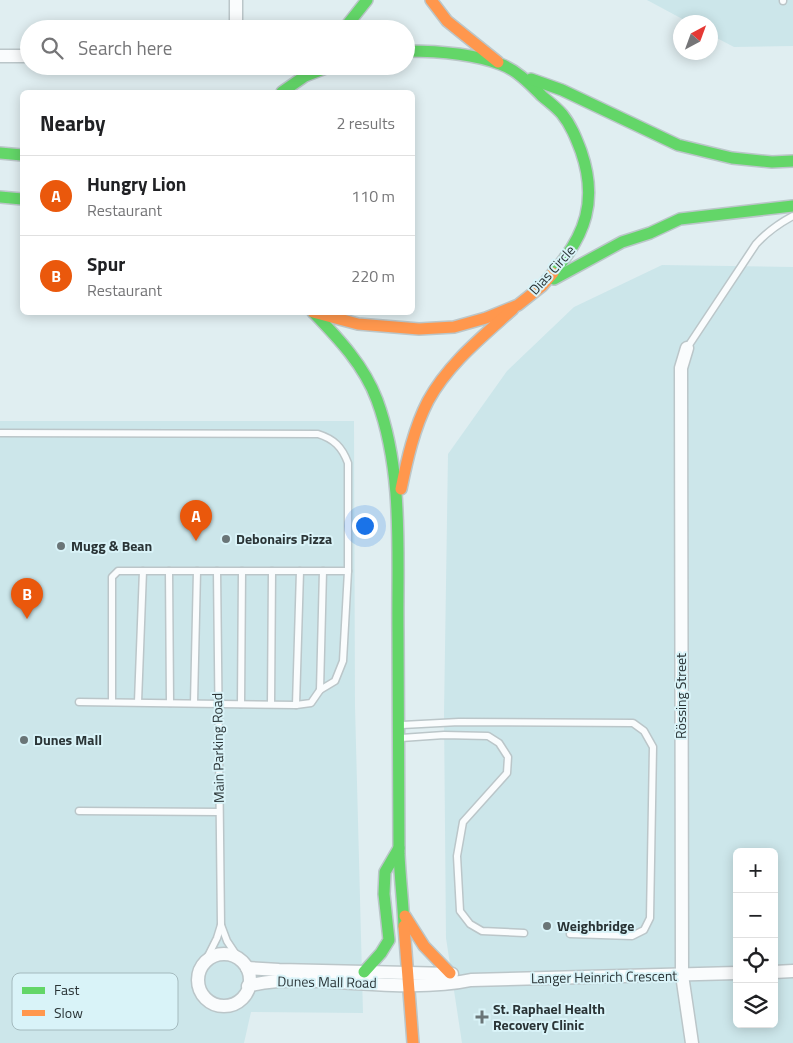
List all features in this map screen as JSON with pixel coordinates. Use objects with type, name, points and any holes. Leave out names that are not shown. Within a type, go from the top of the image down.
[{"type":"main road","points":[[351,20],[367,0]]},
{"type":"main road","points":[[431,0],[447,21],[501,64]]},
{"type":"main road","name":"Dias Circle","points":[[324,315],[358,324],[419,329],[454,327],[486,318],[518,305],[542,286],[577,242],[589,206],[587,169],[575,135],[562,114],[520,75],[501,64],[473,57],[415,51]]},
{"type":"main road","points":[[520,75],[562,90],[678,145],[732,158],[772,162],[793,161]]},
{"type":"main road","points":[[285,90],[304,76]]},
{"type":"main road","points":[[0,153],[20,155]]},
{"type":"main road","points":[[0,197],[20,199]]},
{"type":"main road","points":[[542,286],[622,242],[680,219],[793,206]]},
{"type":"main road","points":[[396,509],[420,418],[436,388],[467,350],[518,305]]},
{"type":"main road","points":[[316,315],[350,351],[366,376],[377,399],[387,431],[392,461],[396,509],[400,725],[399,848],[406,979],[413,1043]]},
{"type":"main road","points":[[364,972],[381,953],[389,940],[384,894],[385,872],[399,848]]},
{"type":"main road","points":[[403,912],[424,946],[450,973]]},
{"type":"street","points":[[236,0],[236,20]]},
{"type":"street","points":[[0,56],[20,56]]},
{"type":"street","name":"Rössing Street","points":[[687,348],[681,368],[682,975],[692,1043]]},
{"type":"street","points":[[221,954],[233,956],[243,964],[249,980],[242,997],[232,1004],[220,1005],[208,1000],[200,991],[198,979],[205,962],[209,958],[221,954]]},
{"type":"street","name":"Dunes Mall Road","points":[[243,964],[364,972],[406,979]]},
{"type":"street","points":[[778,972],[793,971]]},
{"type":"street","name":"Langer Heinrich Crescent","points":[[406,979],[450,973],[471,980]]},
{"type":"street","name":"Langer Heinrich Crescent","points":[[406,979],[449,984],[471,980],[733,973]]},
{"type":"street","name":"Dunes Mall Road","points":[[248,986],[274,980],[406,979]]},
{"type":"lane","points":[[687,348],[756,244],[778,224],[793,216]]},
{"type":"lane","points":[[0,433],[318,434],[328,437],[337,444],[344,452],[348,463],[348,571],[343,662],[335,681],[320,690],[311,703],[296,705],[79,702]]},
{"type":"lane","points":[[112,702],[112,577],[118,570],[348,571]]},
{"type":"lane","points":[[138,702],[143,571]]},
{"type":"lane","points":[[169,571],[170,703]]},
{"type":"lane","points":[[194,703],[197,571]]},
{"type":"lane","name":"Main Parking Road","points":[[205,962],[221,925],[217,571]]},
{"type":"lane","points":[[241,704],[242,571]]},
{"type":"lane","points":[[271,704],[272,571]]},
{"type":"lane","points":[[296,705],[300,571]]},
{"type":"lane","points":[[320,690],[323,571]]},
{"type":"lane","points":[[400,725],[459,722],[633,723],[644,731],[653,746],[650,918],[644,930],[632,936],[570,934]]},
{"type":"lane","points":[[459,722],[461,735]]},
{"type":"lane","points":[[400,738],[461,735],[488,736],[499,744],[508,757],[507,773],[463,822],[457,856],[460,911],[470,924],[482,932],[524,933]]},
{"type":"lane","points":[[79,811],[219,812]]},
{"type":"lane","name":"Main Parking Road","points":[[221,925],[227,941],[243,964]]},
{"type":"shaded area","points":[[647,0],[793,0],[793,46],[734,47],[718,39],[718,15],[675,15]]},
{"type":"shaded area","points":[[662,265],[793,267],[793,1043],[462,1043],[446,938],[444,714],[448,454],[507,371],[574,307]]},
{"type":"shaded area","name":"Dunes Mall","points":[[0,421],[354,421],[355,706],[363,1013],[251,1012],[244,1043],[0,1043]]},
{"type":"traffic: fast","points":[[351,20],[367,0]]},
{"type":"traffic: fast","points":[[415,51],[465,55],[489,60],[506,67],[523,78],[557,109],[571,127],[586,169],[588,201],[581,231],[574,245],[553,273]]},
{"type":"traffic: fast","points":[[285,90],[308,75]]},
{"type":"traffic: fast","points":[[531,79],[562,90],[678,145],[732,158],[772,162],[793,161]]},
{"type":"traffic: fast","points":[[0,153],[20,155]]},
{"type":"traffic: fast","points":[[0,197],[20,199]]},
{"type":"traffic: fast","points":[[554,279],[622,242],[650,233],[680,219],[793,206]]},
{"type":"traffic: fast","points":[[316,315],[341,342],[358,364],[372,387],[386,428],[392,456],[398,544],[399,854],[404,926]]},
{"type":"traffic: fast","points":[[364,972],[381,953],[389,940],[384,894],[385,872],[399,848]]},
{"type":"traffic: slow","points":[[431,0],[447,21],[498,62]]},
{"type":"traffic: slow","points":[[324,315],[358,324],[419,329],[454,327],[486,318],[518,305],[542,286],[553,273]]},
{"type":"traffic: slow","points":[[401,489],[415,433],[423,411],[436,388],[466,352],[513,309]]},
{"type":"traffic: slow","points":[[405,916],[424,946],[450,973]]},
{"type":"traffic: slow","points":[[404,926],[413,1043]]},
{"type":"place","name":"Debonairs Pizza","points":[[226,539]]},
{"type":"place","name":"Hungry Lion","points":[[196,541]]},
{"type":"place","name":"Mugg & Bean","points":[[61,546]]},
{"type":"place","name":"Spur","points":[[27,619]]},
{"type":"place","name":"Dunes Mall","points":[[24,740]]},
{"type":"place","name":"Weighbridge","points":[[547,926]]},
{"type":"place","name":"St. Raphael Health Recovery Clinic","points":[[482,1017]]}]
